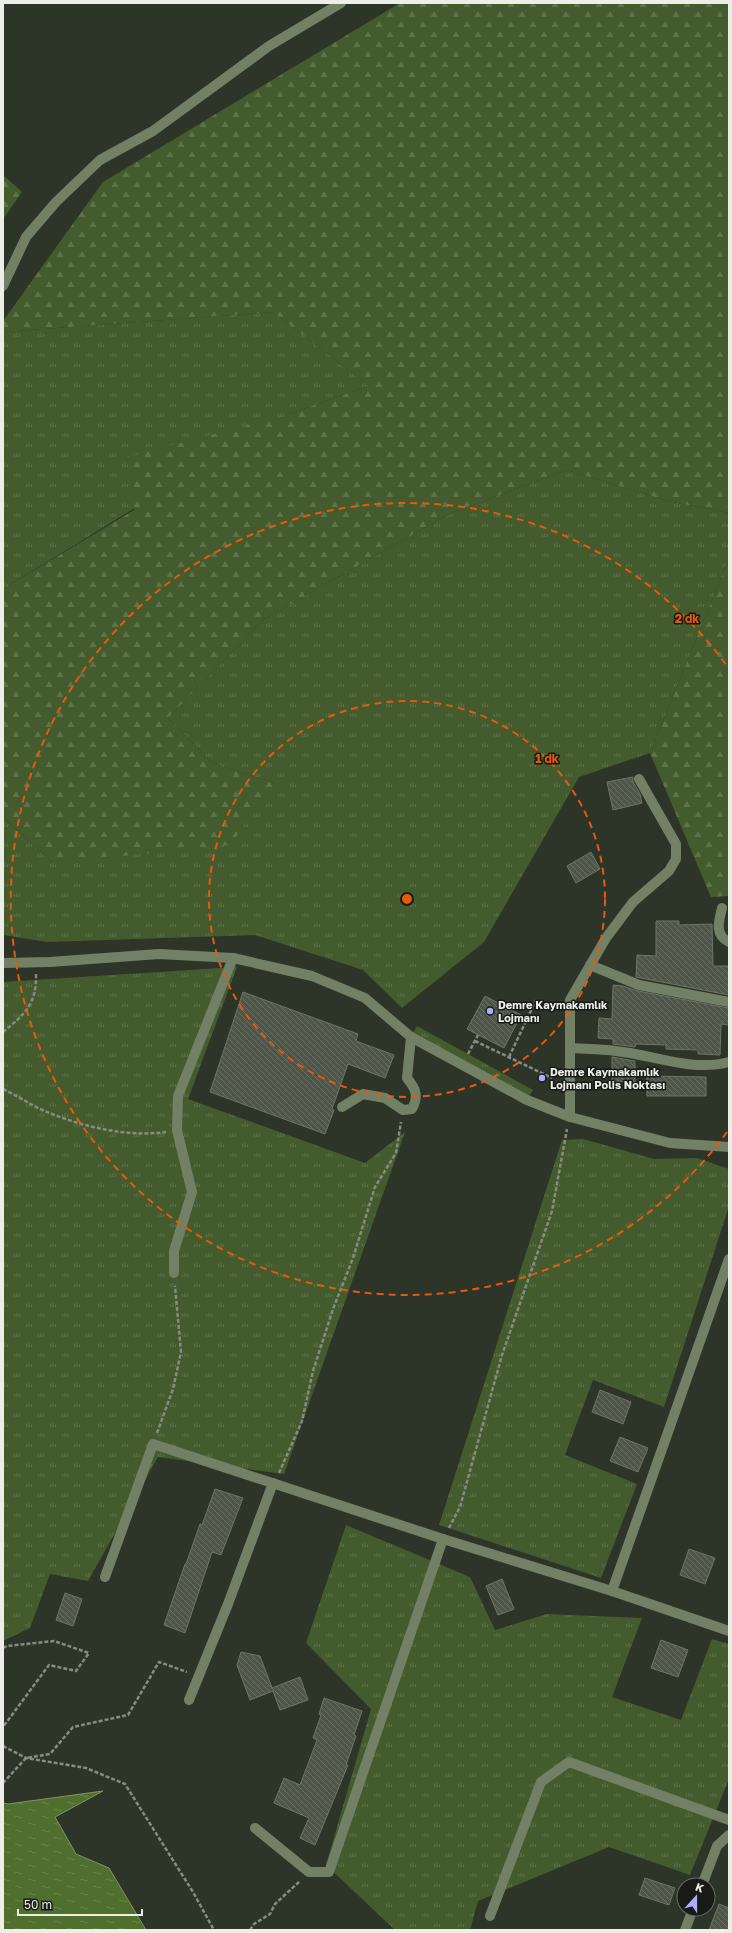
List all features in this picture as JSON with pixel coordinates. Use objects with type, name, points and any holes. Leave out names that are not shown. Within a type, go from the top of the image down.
[{"type":"street","points":[[3,286],[26,237],[56,202],[100,160],[153,130],[269,46],[341,3]]},
{"type":"street","points":[[570,1117],[570,1000],[606,938],[633,902],[669,871],[676,860],[676,844],[639,779]]},
{"type":"street","points":[[722,908],[718,928],[723,940],[729,942]]},
{"type":"street","points":[[3,963],[158,954],[233,958],[312,976],[365,998],[410,1037],[527,1100],[570,1117],[670,1143],[729,1147]]},
{"type":"street","points":[[174,1273],[174,1250],[192,1192],[176,1130],[178,1096],[233,958]]},
{"type":"street","points":[[590,965],[639,985],[729,1002]]},
{"type":"street","points":[[342,1107],[363,1094],[385,1098],[403,1110],[412,1109],[416,1100],[416,1088],[407,1078],[410,1037]]},
{"type":"street","points":[[570,1048],[616,1050],[681,1064],[716,1066],[729,1062]]},
{"type":"street","points":[[612,1591],[729,1259]]},
{"type":"street","points":[[105,1578],[153,1444],[443,1539],[612,1591],[729,1631]]},
{"type":"street","points":[[188,1700],[228,1604],[273,1483]]},
{"type":"street","points":[[255,1828],[309,1872],[329,1872],[443,1539]]},
{"type":"street","points":[[490,1916],[541,1782],[569,1762],[729,1820]]},
{"type":"street","points":[[705,1877],[717,1846],[729,1835]]},
{"type":"street","points":[[685,1930],[690,1917]]},
{"type":"path","points":[[3,1032],[25,1014],[36,992],[37,975],[32,962]]},
{"type":"path","points":[[509,1057],[536,1000]]},
{"type":"path","points":[[462,1065],[478,1035]]},
{"type":"path","points":[[475,1041],[552,1078]]},
{"type":"path","points":[[3,1089],[51,1114],[98,1129],[147,1134],[176,1130]]},
{"type":"path","points":[[273,1483],[284,1466],[302,1421],[315,1364],[333,1309],[353,1258],[375,1187],[396,1153],[403,1110]]},
{"type":"path","points":[[443,1539],[460,1507],[502,1355],[552,1211],[570,1117]]},
{"type":"path","points":[[153,1444],[173,1389],[181,1352],[174,1273]]},
{"type":"path","points":[[3,1648],[7,1646],[54,1641],[89,1653],[76,1671],[50,1664],[3,1727]]},
{"type":"path","points":[[3,1783],[26,1758],[50,1754],[73,1727],[128,1715],[159,1662],[198,1676]]},
{"type":"path","points":[[3,1746],[26,1758],[86,1768],[125,1784],[193,1892],[214,1930]]},
{"type":"path","points":[[250,1930],[254,1924],[270,1914],[274,1904],[309,1872]]},
{"type":"green space","points":[[400,3],[729,3],[729,513],[668,501],[567,470],[451,513],[264,619],[168,718],[212,763],[274,783],[230,845],[53,863],[3,817],[3,589],[134,510],[127,457],[286,415],[369,386],[273,312],[3,332],[3,321],[103,182]]},
{"type":"green space","points":[[3,175],[22,192],[3,219]]},
{"type":"green space","points":[[273,312],[369,386],[286,415],[3,589],[3,332]]},
{"type":"green space","points":[[567,470],[668,501],[729,513],[729,558],[650,753],[579,777],[484,942],[402,1008],[363,970],[255,935],[47,942],[3,935],[3,817],[53,863],[274,783],[212,763],[168,718],[264,619],[451,513]]},
{"type":"green space","points":[[729,558],[729,896],[711,897],[650,753]]},
{"type":"green space","points":[[237,967],[188,1099],[365,1163],[405,1132],[284,1474],[158,1457],[88,1581],[50,1574],[30,1628],[3,1641],[3,982]]},
{"type":"green space","points":[[417,1026],[533,1090],[527,1100],[411,1037]]},
{"type":"green space","points":[[583,1139],[654,1159],[697,1158],[729,1169],[729,1206],[664,1407],[593,1380],[565,1455],[637,1484],[601,1578],[439,1525],[562,1140]]},
{"type":"green space","points":[[346,1525],[470,1577],[495,1630],[547,1614],[642,1618],[612,1697],[681,1720],[712,1639],[729,1644],[729,1779],[690,1875],[609,1847],[478,1901],[470,1930],[395,1930],[326,1865],[371,1709],[306,1643]]},
{"type":"water","points":[[103,1791],[55,1817],[76,1854],[109,1868],[146,1930],[3,1930],[3,1803],[8,1804]]},
{"type":"building","points":[[633,777],[633,782],[640,794],[642,803],[613,810],[607,782]]},
{"type":"building","points":[[591,852],[600,869],[576,883],[567,866]]},
{"type":"building","points":[[656,921],[679,921],[679,925],[712,924],[713,966],[729,966],[729,995],[636,977],[637,955],[656,956]]},
{"type":"building","points":[[613,985],[729,1008],[729,1025],[721,1024],[720,1055],[698,1054],[698,1050],[666,1049],[666,1045],[636,1044],[635,1047],[613,1044],[613,1039],[598,1038],[599,1018],[612,1019]]},
{"type":"building","points":[[243,992],[358,1034],[356,1041],[394,1055],[385,1078],[348,1064],[325,1134],[210,1092]]},
{"type":"building","name":"Demre Kaymakamlık Lojmanı","points":[[485,996],[521,1015],[504,1048],[467,1029]]},
{"type":"building","points":[[612,1057],[635,1061],[635,1082],[612,1081]]},
{"type":"building","points":[[647,1076],[706,1077],[706,1096],[647,1096]]},
{"type":"building","points":[[600,1390],[631,1402],[623,1424],[592,1412]]},
{"type":"building","points":[[620,1437],[648,1448],[638,1472],[610,1461]]},
{"type":"building","points":[[215,1489],[243,1498],[221,1555],[212,1552],[185,1633],[164,1625],[200,1524],[202,1525]]},
{"type":"building","points":[[689,1549],[715,1558],[705,1584],[680,1575]]},
{"type":"building","points":[[502,1579],[514,1609],[498,1615],[486,1586]]},
{"type":"building","points":[[65,1593],[82,1599],[73,1626],[56,1620]]},
{"type":"building","points":[[661,1640],[688,1650],[678,1677],[651,1668]]},
{"type":"building","points":[[241,1652],[260,1656],[272,1688],[300,1677],[308,1700],[280,1710],[273,1691],[250,1700],[237,1665]]},
{"type":"building","points":[[324,1698],[362,1711],[354,1735],[356,1736],[346,1765],[348,1765],[315,1845],[300,1838],[309,1818],[274,1803],[284,1778],[300,1785],[317,1740],[313,1738],[321,1715],[319,1714]]},
{"type":"building","points":[[645,1878],[675,1888],[669,1905],[639,1895]]},
{"type":"building","points":[[719,1904],[729,1908],[729,1930],[709,1930],[714,1917],[716,1917]]},
{"type":"place","name":"Demre Kaymakamlık Lojmanı","points":[[490,1011]]},
{"type":"place","name":"Demre Kaymakamlık Lojmanı Polis Noktası","points":[[542,1078]]}]
